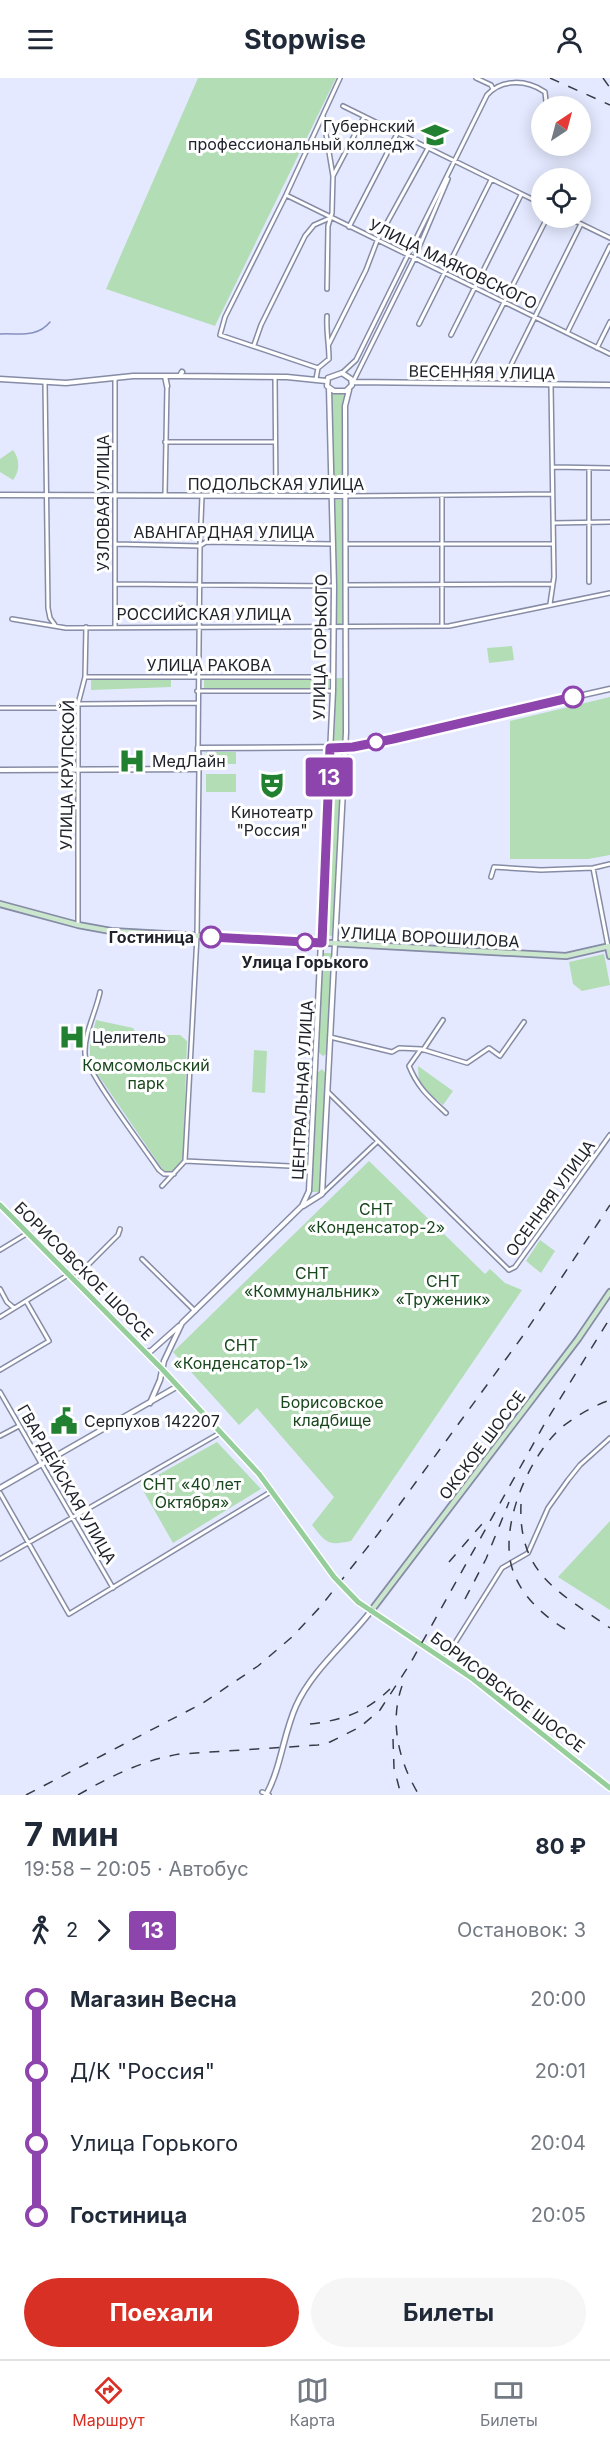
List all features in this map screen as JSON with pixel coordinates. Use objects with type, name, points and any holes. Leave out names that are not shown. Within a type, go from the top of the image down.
[{"type":"main road","name":"УЛИЦА ВОРОШИЛОВА","points":[[0,904],[78,925],[111,931],[566,956],[609,946]]},
{"type":"main road","points":[[609,946],[610,956]]},
{"type":"main road","name":"БОРИСОВСКОЕ ШОССЕ","points":[[0,1205],[221,1432],[273,1491],[334,1577],[358,1602],[445,1659],[543,1733],[610,1788]]},
{"type":"main road","name":"ОКСКОЕ ШОССЕ","points":[[371,1611],[571,1348],[610,1292]]},
{"type":"street","points":[[318,368],[220,334],[225,317],[310,146],[340,78]]},
{"type":"street","points":[[476,78],[491,85],[493,89]]},
{"type":"street","points":[[342,373],[356,360],[487,95],[508,81],[536,86],[545,92],[545,96]]},
{"type":"street","points":[[343,106],[531,199]]},
{"type":"street","points":[[323,114],[333,176],[328,225],[327,289]]},
{"type":"street","points":[[333,176],[364,117]]},
{"type":"street","points":[[349,227],[397,134]]},
{"type":"street","points":[[329,344],[377,241],[428,150]]},
{"type":"street","points":[[326,381],[329,388],[338,392],[349,390],[414,259],[454,163]]},
{"type":"street","points":[[418,324],[491,180]]},
{"type":"street","name":"УЛИЦА МАЯКОВСКОГО","points":[[286,195],[610,354]]},
{"type":"street","points":[[451,335],[521,195]]},
{"type":"street","points":[[254,345],[261,325],[305,236],[314,225],[330,218]]},
{"type":"street","points":[[463,383],[542,228]]},
{"type":"street","points":[[502,384],[579,228]]},
{"type":"street","points":[[589,228],[610,238]]},
{"type":"street","points":[[567,333],[610,246]]},
{"type":"street","points":[[316,379],[318,368],[329,358],[326,334],[327,316]]},
{"type":"street","points":[[597,348],[610,322]]},
{"type":"street","points":[[326,381],[333,375],[342,373],[349,375],[353,382]]},
{"type":"street","points":[[0,379],[66,383],[181,374],[326,381]]},
{"type":"street","points":[[165,376],[167,386],[165,496]]},
{"type":"street","points":[[275,377],[276,496]]},
{"type":"street","name":"УЗЛОВАЯ УЛИЦА","points":[[115,379],[115,626]]},
{"type":"street","points":[[45,380],[49,613],[52,621],[59,627]]},
{"type":"street","name":"ВЕСЕННЯЯ УЛИЦА","points":[[353,382],[610,386]]},
{"type":"street","points":[[550,605],[554,577],[552,385]]},
{"type":"street","name":"УЛИЦА ГОРЬКОГО","points":[[322,943],[334,626],[329,388]]},
{"type":"street","name":"УЛИЦА ГОРЬКОГО","points":[[335,944],[345,748],[347,585],[345,406],[349,390]]},
{"type":"street","points":[[165,442],[275,442]]},
{"type":"street","points":[[553,467],[610,468]]},
{"type":"street","points":[[589,468],[589,582]]},
{"type":"street","name":"ПОДОЛЬСКАЯ УЛИЦА","points":[[0,495],[332,497],[552,494]]},
{"type":"street","points":[[162,1186],[185,1161],[197,936],[197,691],[202,496]]},
{"type":"street","points":[[442,496],[442,626]]},
{"type":"street","points":[[552,523],[610,522]]},
{"type":"street","name":"АВАНГАРДНАЯ УЛИЦА","points":[[115,544],[200,546],[206,542],[333,544]]},
{"type":"street","points":[[346,544],[552,544]]},
{"type":"street","points":[[116,584],[334,586]]},
{"type":"street","points":[[347,585],[552,584]]},
{"type":"street","name":"РОССИЙСКАЯ УЛИЦА","points":[[12,619],[59,627],[442,626],[610,592]]},
{"type":"street","name":"УЛИЦА КРУПСКОЙ","points":[[78,925],[78,706],[85,677],[86,627]]},
{"type":"street","name":"УЛИЦА РАКОВА","points":[[85,677],[333,677]]},
{"type":"street","points":[[198,748],[345,748],[610,689]]},
{"type":"street","name":"УЛИЦА РАКОВА","points":[[197,691],[333,692]]},
{"type":"street","points":[[0,708],[197,703]]},
{"type":"street","points":[[0,770],[198,769]]},
{"type":"street","points":[[491,878],[494,867],[541,870],[593,868],[610,864]]},
{"type":"street","points":[[593,868],[609,946]]},
{"type":"street","name":"ЦЕНТРАЛЬНАЯ УЛИЦА","points":[[150,1403],[164,1361],[182,1323],[302,1206],[309,1191],[322,943]]},
{"type":"street","name":"ЦЕНТРАЛЬНАЯ УЛИЦА","points":[[322,1194],[335,944]]},
{"type":"street","points":[[100,992],[96,1013],[85,1043],[87,1065],[159,1170],[168,1176],[174,1174]]},
{"type":"street","points":[[443,1020],[409,1066],[418,1087],[446,1113]]},
{"type":"street","points":[[330,1037],[392,1052],[399,1048],[422,1050],[466,1063],[489,1048],[500,1056],[524,1022]]},
{"type":"street","points":[[316,1055],[322,1058],[329,1055]]},
{"type":"street","points":[[316,1071],[321,1067],[328,1072]]},
{"type":"street","name":"ОСЕННЯЯ УЛИЦА","points":[[328,1092],[509,1270],[515,1267],[610,1135]]},
{"type":"street","points":[[302,1206],[318,1198],[377,1142]]},
{"type":"street","points":[[185,1161],[309,1167]]},
{"type":"street","points":[[309,1191],[313,1197],[318,1198]]},
{"type":"street","points":[[0,1317],[70,1278],[118,1235],[120,1229]]},
{"type":"street","points":[[0,1250],[28,1233]]},
{"type":"street","points":[[142,1259],[195,1311]]},
{"type":"street","points":[[0,1289],[7,1302],[14,1308]]},
{"type":"street","points":[[0,1370],[49,1341],[26,1301]]},
{"type":"street","points":[[145,1352],[151,1351],[182,1323]]},
{"type":"street","points":[[0,1488],[178,1386]]},
{"type":"street","name":"ГВАРДЕЙСКАЯ УЛИЦА","points":[[0,1392],[113,1587]]},
{"type":"street","points":[[0,1436],[19,1426]]},
{"type":"street","points":[[0,1559],[221,1432]]},
{"type":"street","points":[[445,1659],[502,1568],[528,1553],[548,1508],[580,1466],[610,1438]]},
{"type":"street","points":[[0,1493],[69,1614],[273,1491]]},
{"type":"street","points":[[266,1794],[287,1728],[301,1696],[316,1674],[371,1611]]},
{"type":"green space","points":[[198,78],[336,78],[215,326],[106,289]]},
{"type":"green space","points":[[347,388],[343,401],[343,495],[334,495],[331,389]]},
{"type":"green space","points":[[13,450],[18,465],[13,480],[0,472],[0,459]]},
{"type":"green space","points":[[335,500],[343,500],[345,624],[337,624]]},
{"type":"green space","points":[[512,646],[514,660],[489,663],[487,648]]},
{"type":"green space","points":[[91,678],[171,678],[171,687],[91,690]]},
{"type":"green space","points":[[336,678],[345,678],[344,743],[334,743]]},
{"type":"green space","points":[[204,680],[329,680],[329,688],[204,688]]},
{"type":"green space","points":[[610,697],[610,855],[588,859],[510,859],[510,721]]},
{"type":"green space","points":[[206,752],[236,752],[236,764],[206,764]]},
{"type":"green space","points":[[333,756],[344,756],[334,936],[324,935]]},
{"type":"green space","points":[[206,774],[236,774],[236,792],[206,792]]},
{"type":"green space","points":[[323,953],[333,953],[328,1053],[323,1056],[318,1052]]},
{"type":"green space","points":[[604,954],[610,985],[582,991],[573,984],[569,962]]},
{"type":"green space","name":"Комсомольский парк","points":[[96,1020],[133,1028],[137,1035],[180,1035],[187,1041],[183,1157],[173,1171],[163,1170],[90,1063],[90,1044]]},
{"type":"green space","points":[[254,1050],[267,1051],[265,1093],[252,1092]]},
{"type":"green space","points":[[418,1066],[453,1091],[443,1105],[419,1085]]},
{"type":"green space","points":[[322,1069],[326,1074],[320,1192],[312,1192],[317,1073]]},
{"type":"green space","points":[[369,1161],[485,1274],[490,1269],[505,1283],[522,1290],[351,1541],[332,1543],[324,1539],[312,1525],[334,1497],[257,1408],[239,1425],[173,1352]]},
{"type":"green space","points":[[540,1240],[555,1251],[541,1273],[526,1261]]},
{"type":"green space","name":"СНТ «40 лет Октября»","points":[[217,1442],[261,1489],[173,1543],[140,1485]]},
{"type":"green space","points":[[610,1521],[610,1610],[558,1577]]},
{"type":"waterway","points":[[0,334],[33,333],[50,322]]},
{"type":"railway","points":[[550,78],[610,105]]},
{"type":"railway","points":[[603,78],[610,88]]},
{"type":"railway","points":[[26,1795],[203,1703],[258,1666],[292,1637],[321,1606],[378,1534],[522,1337],[610,1205]]},
{"type":"railway","points":[[78,1795],[128,1770],[153,1760],[180,1754],[318,1745],[330,1742],[360,1727],[380,1710],[410,1664],[545,1423],[610,1318]]},
{"type":"railway","points":[[565,1629],[547,1617],[532,1602],[514,1575],[509,1547],[510,1528],[514,1509],[529,1471],[550,1439],[573,1419],[610,1400]]},
{"type":"railway","points":[[465,1599],[486,1559],[509,1502]]},
{"type":"railway","points":[[521,1504],[526,1548],[534,1565],[559,1591],[610,1628]]},
{"type":"railway","points":[[449,1562],[482,1524]]},
{"type":"railway","points":[[402,1686],[396,1714],[398,1742],[406,1769],[419,1795]]},
{"type":"railway","points":[[310,1724],[353,1714],[372,1704],[390,1689]]},
{"type":"railway","points":[[393,1739],[394,1768],[401,1795]]},
{"type":"bus line","name":"13","points":[[211,937],[322,943],[330,748],[353,747],[393,739],[573,697]]},
{"type":"place","name":"Губернский профессиональный колледж","points":[[435,135]]},
{"type":"place","name":"МедЛайн","points":[[132,761]]},
{"type":"place","name":"Кинотеатр \"Россия\"","points":[[272,785]]},
{"type":"place","name":"Гостиница","points":[[211,937]]},
{"type":"place","name":"Улица Горького","points":[[305,942]]},
{"type":"place","name":"Целитель","points":[[72,1037]]},
{"type":"place","name":"Серпухов 142207","points":[[64,1421]]},
{"type":"park label","name":"СНТ «Конденсатор-2»","points":[[376,1218]]},
{"type":"park label","name":"СНТ «Коммунальник»","points":[[312,1282]]},
{"type":"park label","name":"СНТ «Труженик»","points":[[443,1290]]},
{"type":"park label","name":"СНТ «Конденсатор-1»","points":[[241,1354]]},
{"type":"park label","name":"Борисовское кладбище","points":[[332,1411]]}]
